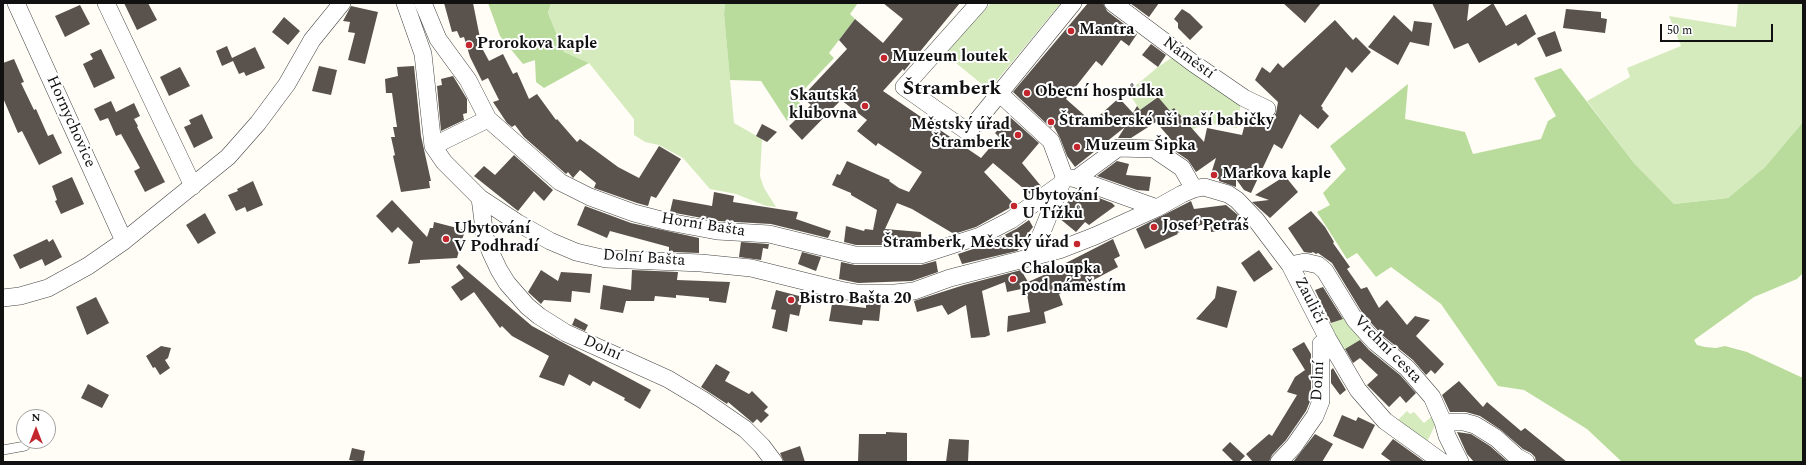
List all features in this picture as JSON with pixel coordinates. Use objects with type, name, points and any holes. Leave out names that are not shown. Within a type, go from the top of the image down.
[{"type":"street","name":"Hornychovice","points":[[16,3],[124,241]]},
{"type":"street","points":[[106,3],[192,186]]},
{"type":"street","points":[[3,298],[20,296],[48,288],[88,266],[124,241],[228,157],[258,123],[287,84],[312,40],[342,3]]},
{"type":"street","points":[[405,3],[423,54],[432,146],[488,119]]},
{"type":"street","name":"Horní Bašta","points":[[422,3],[438,39],[468,80],[488,119],[560,182],[590,197],[634,213],[668,222],[717,231],[769,234],[855,255],[921,255],[950,247],[980,236],[1011,220],[1067,180],[1118,148],[1154,149],[1182,168],[1194,189]]},
{"type":"street","points":[[979,3],[904,87],[968,132],[1073,3]]},
{"type":"street","name":"Náměstí","points":[[1113,3],[1212,76],[1244,98],[1267,109]]},
{"type":"street","points":[[999,93],[1051,141],[1067,180],[1032,257]]},
{"type":"street","name":"Dolní Bašta","points":[[432,146],[444,162],[480,198],[518,223],[550,241],[576,252],[606,259],[701,263],[750,268],[857,293],[895,293],[914,291],[950,278],[1032,257]]},
{"type":"street","points":[[1067,180],[1089,184],[1157,208]]},
{"type":"street","name":"Zauličí","points":[[1032,257],[1077,244],[1157,208],[1194,189],[1204,187],[1228,194],[1237,200],[1256,220],[1290,265],[1328,339],[1352,380],[1385,421],[1442,462]]},
{"type":"street","name":"Dolní","points":[[480,198],[485,237],[494,259],[507,283],[527,306],[539,316],[566,333],[668,379],[709,403],[746,429],[762,446],[774,462]]},
{"type":"street","name":"Vrchní cesta","points":[[1290,265],[1305,262],[1318,265],[1325,271],[1355,320],[1375,342],[1407,368],[1432,397],[1444,422],[1447,436],[1460,462]]},
{"type":"street","name":"Dolní","points":[[1279,462],[1294,446],[1315,416],[1321,401],[1321,344],[1328,339]]},
{"type":"street","points":[[1444,422],[1464,422],[1475,425],[1496,438],[1517,457],[1526,462]]},
{"type":"lane","points":[[3,450],[16,448]]},
{"type":"green space","points":[[488,3],[551,3],[548,13],[564,52],[589,63],[544,88],[536,82],[535,60],[523,64],[500,36]]},
{"type":"green space","points":[[551,3],[725,3],[724,14],[734,123],[762,139],[760,176],[764,188],[776,207],[766,206],[736,194],[710,189],[683,158],[659,145],[645,142],[634,135],[634,119],[589,63],[564,52],[548,13]]},
{"type":"green space","points":[[725,3],[858,3],[850,14],[855,19],[829,53],[834,58],[797,97],[802,106],[787,121],[761,81],[730,80],[724,14]]},
{"type":"green space","points":[[991,3],[1061,3],[989,90],[945,54]]},
{"type":"green space","points":[[1738,3],[1803,3],[1803,122],[1765,167],[1728,198],[1674,204],[1634,163],[1587,101],[1630,77],[1627,68],[1681,46],[1669,16],[1736,27]]},
{"type":"green space","points":[[1174,56],[1241,102],[1237,128],[1207,123],[1191,130],[1174,108],[1170,111],[1157,97],[1140,110],[1128,92]]},
{"type":"green space","points":[[1561,68],[1634,163],[1674,204],[1728,198],[1765,167],[1803,122],[1803,273],[1797,279],[1754,297],[1694,340],[1697,345],[1705,347],[1716,348],[1725,346],[1747,352],[1803,378],[1803,462],[1622,462],[1587,429],[1524,390],[1498,386],[1441,304],[1391,267],[1376,277],[1357,253],[1347,259],[1317,212],[1330,205],[1323,193],[1346,169],[1330,146],[1408,84],[1405,119],[1465,132],[1473,154],[1541,139],[1548,121],[1556,116],[1534,78]]},
{"type":"green space","points":[[1346,317],[1361,340],[1344,350],[1330,324]]},
{"type":"green space","points":[[1407,411],[1410,414],[1414,412],[1424,423],[1436,413],[1436,423],[1427,442],[1398,420]]},
{"type":"building","points":[[124,3],[148,3],[157,20],[137,30]]},
{"type":"building","points":[[444,3],[473,3],[482,48],[489,61],[503,54],[513,74],[517,72],[529,99],[537,94],[556,120],[557,119],[577,142],[580,139],[618,167],[639,178],[659,146],[681,159],[656,198],[651,196],[648,206],[594,188],[596,183],[580,170],[573,178],[568,172],[566,174],[524,137],[515,125],[512,127],[507,123],[493,102],[499,100],[488,78],[482,81],[470,57],[464,37],[460,38],[457,31],[452,32]]},
{"type":"building","points":[[883,3],[960,3],[904,71],[903,69],[883,91],[981,158],[999,137],[995,133],[1010,117],[1039,143],[1022,163],[1041,186],[1030,194],[993,163],[984,172],[1015,205],[976,227],[954,234],[912,209],[897,203],[885,229],[921,232],[921,245],[856,245],[844,242],[846,226],[864,231],[865,229],[873,230],[877,210],[851,195],[851,193],[832,185],[837,174],[840,175],[847,161],[890,180],[889,181],[899,188],[909,192],[922,172],[878,143],[876,146],[857,131],[867,120],[841,100],[802,140],[789,126],[811,105],[802,97],[847,49],[839,40],[855,19],[883,43],[903,19]]},
{"type":"building","points":[[1088,3],[1103,3],[1107,11],[1137,34],[1129,46],[1121,40],[1102,66],[1096,61],[1066,99],[1092,122],[1119,98],[1133,113],[1137,106],[1140,110],[1158,97],[1170,111],[1174,108],[1204,142],[1207,128],[1242,135],[1247,116],[1269,122],[1276,113],[1278,102],[1255,80],[1262,67],[1270,73],[1278,63],[1283,68],[1335,20],[1353,40],[1356,37],[1371,52],[1352,73],[1346,67],[1321,106],[1329,116],[1318,129],[1300,114],[1282,149],[1274,144],[1251,193],[1244,190],[1236,179],[1236,187],[1219,181],[1219,179],[1210,177],[1216,158],[1196,172],[1188,160],[1172,149],[1170,146],[1174,143],[1156,122],[1131,138],[1118,138],[1125,127],[1075,167],[1067,156],[1053,125],[1051,128],[1013,92]]},
{"type":"building","points":[[1130,3],[1159,3],[1149,17]]},
{"type":"building","points":[[1283,3],[1321,3],[1305,23]]},
{"type":"building","points":[[1432,3],[1469,3],[1467,21],[1493,3],[1506,26],[1526,14],[1536,34],[1518,46],[1516,43],[1479,63],[1468,43],[1454,49]]},
{"type":"building","points":[[80,5],[90,24],[65,37],[55,16]]},
{"type":"building","points":[[351,6],[378,12],[365,64],[348,60],[355,33],[348,32],[350,22],[343,21]]},
{"type":"building","points":[[1182,9],[1190,14],[1203,27],[1190,40],[1178,28],[1178,23],[1174,19]]},
{"type":"building","points":[[1566,9],[1601,12],[1601,18],[1607,19],[1605,33],[1563,28]]},
{"type":"building","points":[[1394,15],[1412,32],[1414,21],[1432,23],[1429,46],[1410,42],[1398,65],[1368,47]]},
{"type":"building","points":[[284,17],[300,31],[288,45],[272,32]]},
{"type":"building","points":[[1555,31],[1562,51],[1546,57],[1537,38]]},
{"type":"building","points":[[1151,44],[1166,55],[1158,67],[1142,55]]},
{"type":"building","points":[[227,46],[232,58],[255,47],[265,68],[246,76],[244,72],[239,74],[233,61],[222,66],[216,51]]},
{"type":"building","points":[[101,49],[115,78],[94,88],[83,64],[93,59],[90,54]]},
{"type":"building","points":[[14,59],[24,82],[21,83],[34,110],[36,109],[48,136],[53,134],[62,153],[39,165],[22,131],[18,133],[3,98],[3,63]]},
{"type":"building","points":[[319,66],[337,70],[331,95],[312,91]]},
{"type":"building","points":[[414,66],[421,136],[431,181],[429,181],[430,188],[401,192],[393,156],[395,155],[391,137],[395,137],[393,127],[397,127],[392,93],[386,93],[385,79],[398,76],[397,67]]},
{"type":"building","points":[[180,67],[190,86],[169,96],[160,77]]},
{"type":"building","points":[[453,76],[467,99],[467,113],[463,114],[464,120],[441,131],[437,86],[442,85],[441,79]]},
{"type":"building","points":[[111,101],[116,112],[134,103],[140,116],[134,119],[138,126],[137,127],[165,182],[145,192],[134,171],[140,168],[121,134],[116,136],[108,118],[100,121],[94,109]]},
{"type":"building","points":[[202,114],[213,138],[194,148],[184,127],[191,124],[189,120]]},
{"type":"building","points":[[762,124],[777,132],[767,142],[756,136]]},
{"type":"building","points":[[514,155],[553,190],[544,201],[534,191],[518,211],[474,176],[484,166],[495,175]]},
{"type":"building","points":[[1117,161],[1129,164],[1126,175],[1151,177],[1149,191],[1137,190],[1097,176]]},
{"type":"building","points":[[1285,176],[1298,192],[1270,218],[1252,202],[1269,200],[1255,195]]},
{"type":"building","points":[[72,177],[84,204],[61,214],[55,201],[57,200],[52,186]]},
{"type":"building","points":[[253,181],[263,205],[247,212],[245,207],[236,211],[228,195],[238,191],[237,189]]},
{"type":"building","points":[[1078,190],[1112,203],[1115,206],[1089,225],[1085,222],[1076,232],[1059,218],[1062,209]]},
{"type":"building","points":[[714,192],[734,196],[733,202],[798,212],[796,219],[831,231],[828,238],[771,224],[718,221],[670,212],[673,199],[712,206]]},
{"type":"building","points":[[392,200],[427,237],[430,228],[433,228],[434,222],[465,230],[457,258],[420,260],[420,263],[408,264],[413,242],[398,227],[392,233],[376,216]]},
{"type":"building","points":[[1191,201],[1194,209],[1226,205],[1238,215],[1238,229],[1211,232],[1210,222],[1177,233],[1178,234],[1145,249],[1136,229]]},
{"type":"building","points":[[585,206],[631,223],[699,238],[699,253],[673,252],[669,251],[669,247],[610,231],[607,238],[577,225]]},
{"type":"building","points":[[1311,211],[1325,227],[1334,242],[1333,243],[1350,267],[1347,269],[1361,289],[1367,287],[1379,308],[1387,300],[1407,325],[1415,316],[1430,320],[1416,336],[1444,364],[1435,374],[1431,370],[1426,375],[1413,360],[1382,335],[1363,314],[1332,263],[1318,253],[1304,252],[1288,228]]},
{"type":"building","points":[[205,213],[216,233],[198,244],[186,225]]},
{"type":"building","points":[[1029,220],[1033,227],[1022,241],[1024,244],[1017,251],[962,264],[958,254],[985,245],[1016,229]]},
{"type":"building","points":[[47,239],[49,242],[53,239],[62,257],[45,266],[42,259],[20,269],[13,255]]},
{"type":"building","points":[[1113,239],[1120,256],[1114,259],[1118,267],[1086,284],[1085,281],[1059,294],[1063,305],[1044,312],[1046,323],[1007,332],[1008,316],[1030,312],[1026,288],[1007,292],[1005,282],[982,291],[990,335],[985,337],[971,338],[966,305],[948,315],[942,305],[917,312],[914,301],[964,285],[1021,270],[1028,282],[1055,270],[1054,269]]},
{"type":"building","points":[[741,242],[769,244],[768,249],[763,248],[761,260],[739,257]]},
{"type":"building","points":[[1259,250],[1273,269],[1254,282],[1241,263]]},
{"type":"building","points":[[802,252],[821,257],[816,271],[798,264]]},
{"type":"building","points":[[936,261],[938,272],[912,281],[858,283],[839,279],[841,262],[855,265],[921,265]]},
{"type":"building","points":[[459,264],[532,326],[651,390],[640,409],[624,400],[625,398],[593,381],[590,386],[569,374],[564,386],[539,377],[549,356],[512,336],[502,326],[500,328],[474,292],[461,301],[451,287],[464,278],[456,267]]},
{"type":"building","points":[[541,270],[558,281],[561,272],[592,274],[590,293],[572,291],[571,302],[544,300],[541,304],[528,292]]},
{"type":"building","points":[[632,270],[678,272],[677,280],[730,282],[726,303],[709,301],[709,298],[676,295],[676,298],[655,296],[654,301],[626,301],[623,313],[600,309],[603,285],[631,290]]},
{"type":"building","points":[[1217,286],[1237,291],[1227,328],[1196,319],[1215,298]]},
{"type":"building","points":[[1323,287],[1343,319],[1331,323],[1315,290]]},
{"type":"building","points":[[776,290],[803,297],[799,316],[790,314],[787,332],[772,328],[776,310],[771,309]]},
{"type":"building","points":[[96,297],[109,323],[87,335],[76,307]]},
{"type":"building","points":[[866,303],[881,303],[879,321],[863,320],[862,325],[829,321],[832,304],[866,308]]},
{"type":"building","points":[[575,318],[588,325],[585,331],[572,325]]},
{"type":"building","points":[[1360,340],[1369,350],[1400,375],[1416,393],[1406,403],[1400,396],[1389,407],[1367,385],[1378,375],[1360,358],[1353,363],[1345,349]]},
{"type":"building","points":[[1304,342],[1311,354],[1311,399],[1306,411],[1286,440],[1272,455],[1269,462],[1253,462],[1246,454],[1269,434],[1272,436],[1297,395],[1287,392],[1295,377],[1305,370],[1292,349]]},
{"type":"building","points":[[161,346],[171,348],[168,358],[165,360],[170,368],[160,375],[155,367],[153,368],[146,356]]},
{"type":"building","points":[[716,364],[730,372],[725,381],[749,394],[752,391],[768,407],[764,411],[769,415],[761,423],[757,419],[753,423],[728,402],[727,404],[701,387]]},
{"type":"building","points":[[1333,368],[1346,390],[1340,395],[1331,383],[1331,370]]},
{"type":"building","points":[[1459,381],[1483,407],[1487,402],[1521,431],[1525,428],[1567,462],[1536,462],[1535,457],[1531,453],[1523,449],[1501,430],[1480,416],[1466,412],[1450,412],[1442,395]]},
{"type":"building","points":[[88,384],[109,395],[102,408],[81,398]]},
{"type":"building","points":[[1342,415],[1356,421],[1358,417],[1375,425],[1363,449],[1333,436]]},
{"type":"building","points":[[886,432],[907,433],[907,462],[858,462],[859,434],[886,434]]},
{"type":"building","points":[[1457,432],[1471,434],[1490,446],[1508,462],[1474,462],[1467,454]]},
{"type":"building","points":[[1315,434],[1333,444],[1322,462],[1293,462]]},
{"type":"building","points":[[949,439],[969,440],[968,462],[946,462]]},
{"type":"building","points":[[1393,439],[1425,462],[1392,462],[1381,454]]},
{"type":"building","points":[[1230,442],[1245,456],[1239,462],[1234,462],[1222,450]]},
{"type":"building","points":[[800,446],[805,462],[784,462],[780,453]]},
{"type":"building","points":[[352,448],[365,451],[363,462],[349,460]]},
{"type":"place","name":"Mantra","points":[[1071,31]]},
{"type":"place","name":"Prorokova kaple","points":[[469,45]]},
{"type":"place","name":"Muzeum loutek","points":[[884,58]]},
{"type":"place","name":"Obecní hospůdka","points":[[1027,93]]},
{"type":"place","name":"Skautská klubovna","points":[[865,106]]},
{"type":"place","name":"Štramberské uši naší babičky","points":[[1051,122]]},
{"type":"place","name":"Městský úřad Štramberk","points":[[1018,135]]},
{"type":"place","name":"Muzeum Šipka","points":[[1077,147]]},
{"type":"place","name":"Markova kaple","points":[[1214,175]]},
{"type":"place","name":"Ubytování U Tížků","points":[[1014,206]]},
{"type":"place","name":"Josef Petráš","points":[[1154,227]]},
{"type":"place","name":"Ubytování V Podhradí","points":[[446,239]]},
{"type":"place","name":"Štramberk, Městský úřad","points":[[1077,244]]},
{"type":"place","name":"Chaloupka pod náměstím","points":[[1013,279]]},
{"type":"place","name":"Bistro Bašta 20","points":[[791,300]]},
{"type":"district","name":"Štramberk","points":[[952,90]]}]
